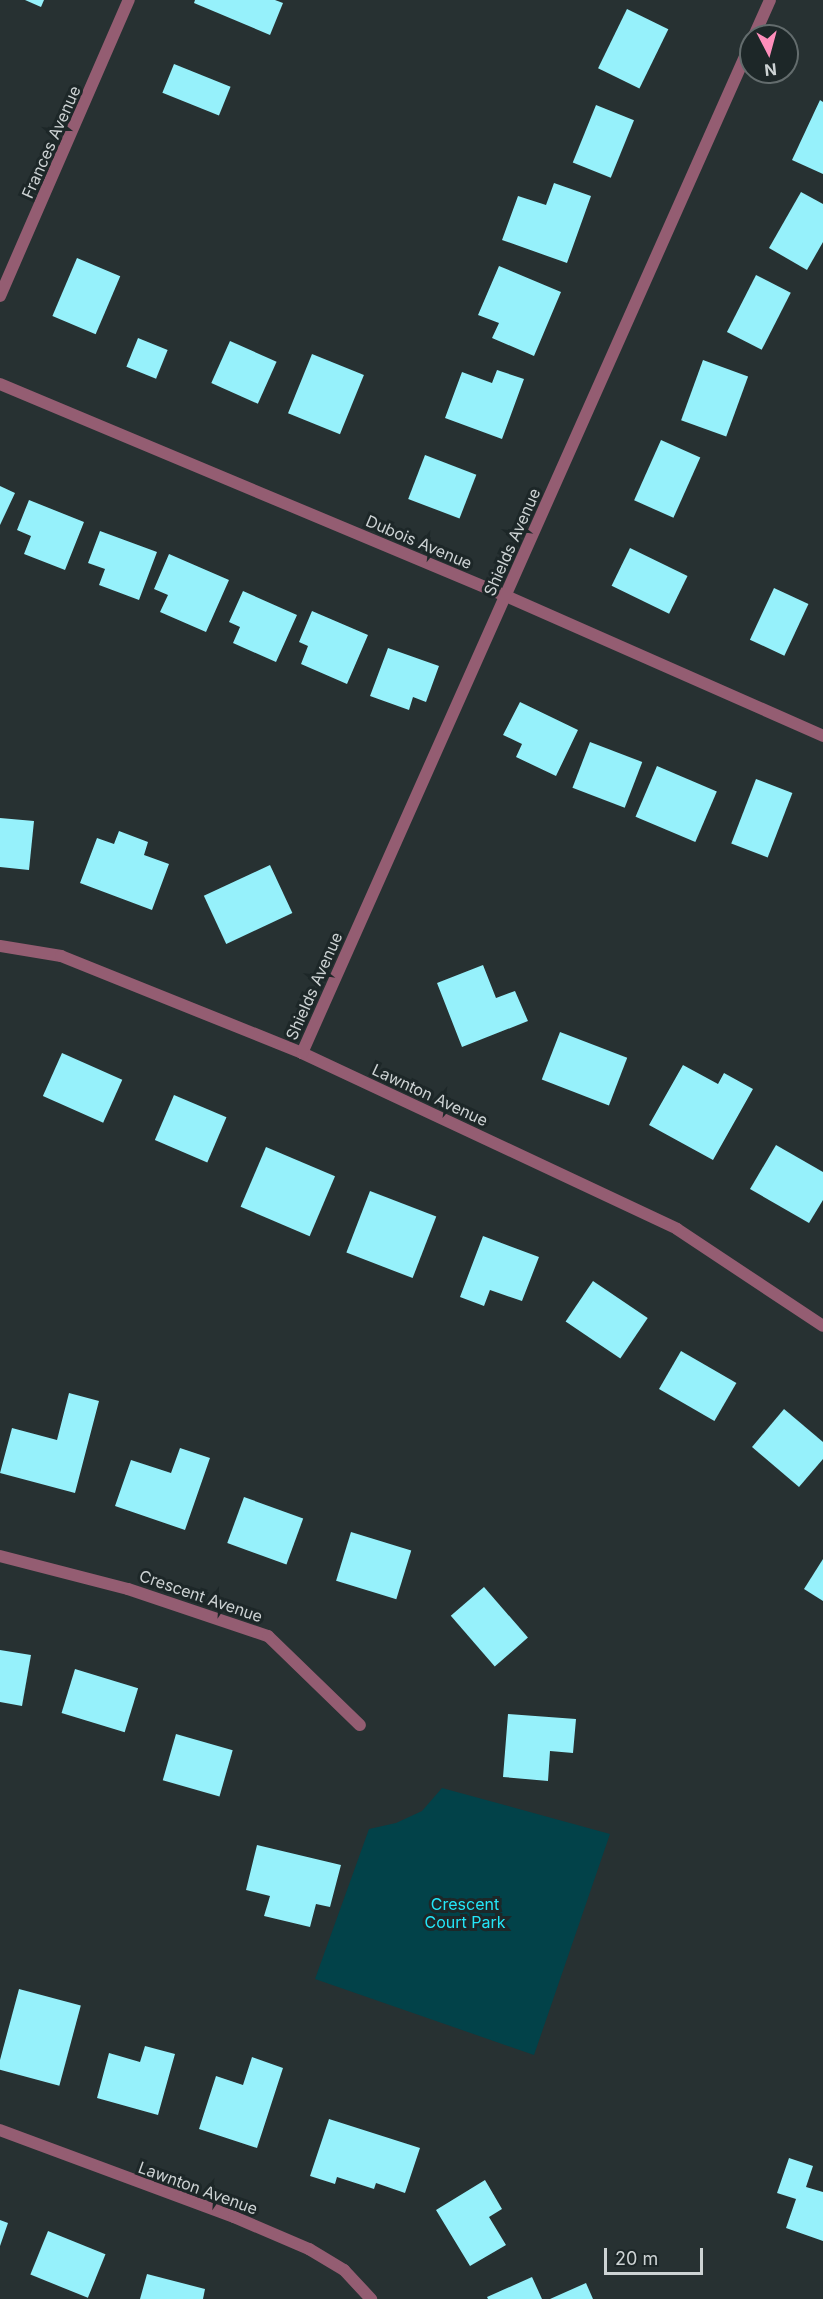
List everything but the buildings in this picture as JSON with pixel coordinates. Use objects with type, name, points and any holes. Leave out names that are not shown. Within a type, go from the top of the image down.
[{"type":"street","name":"Frances Avenue","points":[[0,296],[129,0]]},
{"type":"street","points":[[759,24],[770,0]]},
{"type":"street","name":"Shields Avenue","points":[[302,1053],[739,70]]},
{"type":"street","name":"Dubois Avenue","points":[[0,384],[506,596],[823,736]]},
{"type":"street","name":"Lawnton Avenue","points":[[0,946],[61,956],[302,1053],[677,1229],[823,1326]]},
{"type":"street","name":"Crescent Avenue","points":[[0,1556],[128,1588],[268,1636],[360,1725]]},
{"type":"street","name":"Lawnton Avenue","points":[[0,2130],[234,2217],[309,2249],[344,2270],[371,2299]]},
{"type":"green space","name":"Crescent Court Park","points":[[442,1788],[610,1834],[534,2055],[315,1979],[369,1829],[396,1823],[422,1811]]}]
